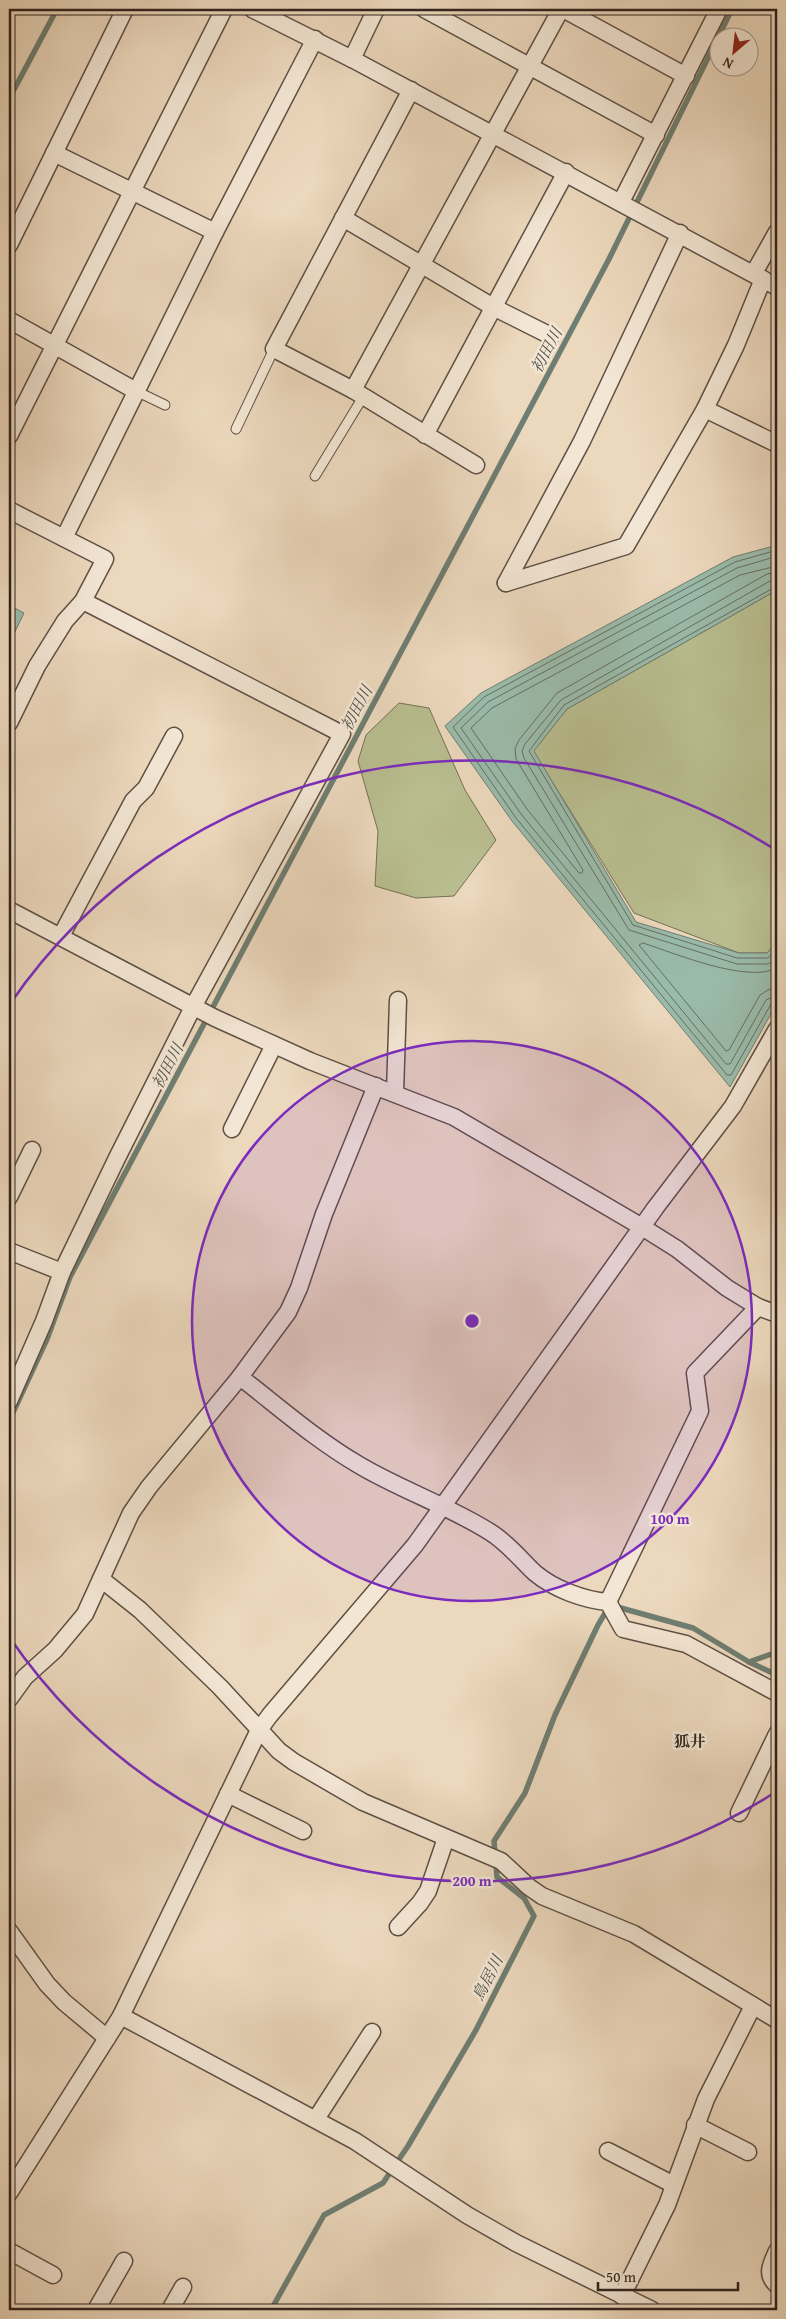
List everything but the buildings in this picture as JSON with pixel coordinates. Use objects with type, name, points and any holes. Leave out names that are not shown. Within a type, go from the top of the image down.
[{"type":"street","points":[[9,245],[124,9]]},
{"type":"street","points":[[9,436],[224,9]]},
{"type":"street","points":[[252,9],[352,58],[765,280]]},
{"type":"street","points":[[352,58],[376,9]]},
{"type":"street","points":[[424,9],[656,135]]},
{"type":"street","points":[[358,394],[422,266],[562,9],[686,76]]},
{"type":"street","points":[[621,202],[719,9]]},
{"type":"street","points":[[64,538],[214,232],[315,39]]},
{"type":"street","points":[[411,90],[274,349],[358,394],[476,465]]},
{"type":"street","points":[[54,153],[214,232]]},
{"type":"street","points":[[424,435],[566,172]]},
{"type":"street","points":[[343,218],[492,307],[550,336]]},
{"type":"street","points":[[680,234],[582,440],[506,583],[626,546],[705,408],[736,345],[765,280],[777,232]]},
{"type":"street","points":[[9,320],[136,391]]},
{"type":"street","points":[[705,408],[777,444]]},
{"type":"street","points":[[9,510],[105,559],[83,601],[65,621],[42,658],[9,723]]},
{"type":"street","points":[[9,1401],[44,1321],[62,1272],[193,1007],[342,734],[83,601]]},
{"type":"street","points":[[61,936],[133,801],[146,788],[174,736]]},
{"type":"street","points":[[9,910],[215,1018],[274,1045],[454,1117],[642,1227],[677,1250],[727,1288],[758,1307],[777,1314]]},
{"type":"street","points":[[395,1093],[398,1000]]},
{"type":"street","points":[[9,2193],[15,2170],[121,2016],[259,1730],[270,1714],[393,1573],[443,1507],[642,1227],[733,1106],[777,1029]]},
{"type":"street","points":[[232,1129],[274,1045]]},
{"type":"street","points":[[9,1699],[25,1677],[55,1650],[85,1614],[131,1513],[149,1487],[240,1376],[288,1312],[299,1288],[324,1214],[376,1086]]},
{"type":"street","points":[[9,1196],[32,1150]]},
{"type":"street","points":[[9,1251],[62,1272]]},
{"type":"street","points":[[608,1602],[700,1411],[695,1374],[758,1307]]},
{"type":"street","points":[[240,1376],[319,1438],[359,1465],[443,1507],[499,1538],[546,1580],[579,1595],[608,1602],[623,1629],[686,1644],[777,1693]]},
{"type":"street","points":[[102,1579],[140,1610],[220,1687],[259,1730],[294,1762],[363,1802],[502,1862],[529,1887],[542,1896],[634,1934],[667,1952],[777,2020]]},
{"type":"street","points":[[739,1813],[777,1734]]},
{"type":"street","points":[[228,1794],[302,1831]]},
{"type":"street","points":[[398,1927],[420,1903],[428,1891],[446,1838]]},
{"type":"street","points":[[9,1931],[46,1984],[64,2002],[107,2038]]},
{"type":"street","points":[[622,2296],[664,2212],[695,2125],[716,2076],[753,2006]]},
{"type":"street","points":[[121,2016],[355,2141],[408,2178],[516,2243],[652,2310]]},
{"type":"street","points":[[316,2119],[372,2032]]},
{"type":"street","points":[[695,2125],[748,2152]]},
{"type":"street","points":[[608,2151],[674,2185]]},
{"type":"street","points":[[9,2251],[53,2275]]},
{"type":"street","points":[[777,2252],[769,2271],[770,2278],[777,2285]]},
{"type":"street","points":[[96,2310],[124,2261]]},
{"type":"street","points":[[170,2310],[183,2286]]},
{"type":"lane","points":[[236,429],[274,349]]},
{"type":"lane","points":[[136,391],[165,405]]},
{"type":"lane","points":[[315,476],[358,394]]},
{"type":"shaded area","points":[[777,590],[777,942],[767,953],[739,953],[634,913],[533,751],[567,709]]},
{"type":"shaded area","points":[[399,703],[429,708],[465,790],[496,840],[454,896],[416,898],[375,886],[378,831],[358,761],[366,735]]},
{"type":"water","points":[[770,547],[777,548],[777,590],[567,709],[534,751],[636,922],[739,953],[767,953],[777,942],[777,1003],[730,1087],[512,821],[445,726],[481,693],[733,557]]},
{"type":"water","points":[[9,605],[24,613],[9,644]]},
{"type":"waterway","points":[[9,99],[57,9]]},
{"type":"waterway","name":"初田川","points":[[9,1421],[47,1339],[70,1277],[609,259],[732,9]]},
{"type":"waterway","name":"鳥居川","points":[[271,2310],[324,2215],[383,2183],[408,2146],[476,2030],[534,1916],[524,1898],[497,1877],[494,1841],[525,1793],[555,1715],[598,1625],[610,1605],[693,1628],[749,1662],[777,1652]]},
{"type":"waterway","name":"鳥居川","points":[[749,1662],[777,1675]]},
{"type":"district","name":"狐井","points":[[690,1741]]}]
